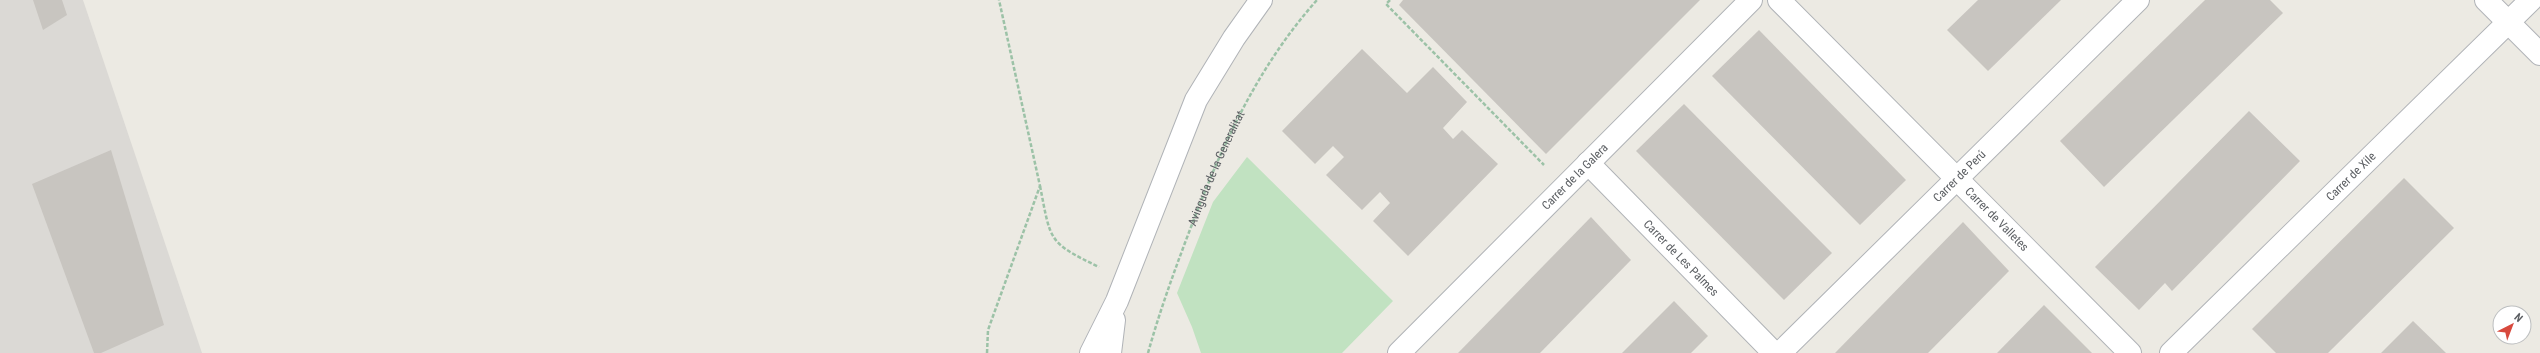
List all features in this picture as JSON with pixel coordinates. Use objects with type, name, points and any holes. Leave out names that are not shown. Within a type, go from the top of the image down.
[{"type":"street","points":[[1091,353],[1117,302],[1196,100],[1234,38],[1261,0]]},
{"type":"street","name":"Carrer de la Galera","points":[[1398,353],[1751,0]]},
{"type":"street","name":"Carrer de Valletes","points":[[1779,0],[2130,353]]},
{"type":"street","name":"Carrer de Perú","points":[[1780,353],[2138,0]]},
{"type":"street","points":[[2486,0],[2540,54]]},
{"type":"street","points":[[2508,22],[2509,0]]},
{"type":"street","name":"Carrer de Xile","points":[[2171,353],[2531,0]]},
{"type":"street","name":"Carrer de Les Palmes","points":[[1588,163],[1774,353]]},
{"type":"street","points":[[1110,353],[1117,302]]},
{"type":"path","points":[[999,0],[1048,227],[1055,242],[1064,250],[1125,280]]},
{"type":"path","name":"Avinguda de la Generalitat","points":[[1148,353],[1165,295],[1240,110],[1285,40],[1317,0]]},
{"type":"path","points":[[1390,0],[1386,4],[1565,187]]},
{"type":"path","points":[[987,353],[988,330],[1040,186]]},
{"type":"shaded area","points":[[0,0],[83,0],[202,353],[0,353]]},
{"type":"green space","points":[[1247,157],[1393,301],[1342,353],[1201,353],[1192,327],[1177,293],[1213,202]]},
{"type":"building","points":[[33,0],[62,0],[67,15],[43,30]]},
{"type":"building","points":[[1403,0],[1700,0],[1546,154],[1399,5]]},
{"type":"building","points":[[1978,0],[2061,0],[1988,71],[1947,30]]},
{"type":"building","points":[[2205,0],[2270,0],[2283,13],[2104,187],[2060,141]]},
{"type":"building","points":[[1759,30],[1906,180],[1860,225],[1712,76]]},
{"type":"building","points":[[1362,49],[1407,93],[1433,67],[1467,102],[1443,128],[1453,139],[1462,130],[1498,164],[1408,256],[1373,221],[1390,203],[1380,192],[1362,210],[1326,175],[1344,157],[1333,146],[1315,164],[1282,131]]},
{"type":"building","points":[[1684,104],[1832,253],[1784,300],[1636,151]]},
{"type":"building","points":[[2249,111],[2300,161],[2172,291],[2165,283],[2139,310],[2095,267]]},
{"type":"building","points":[[111,150],[164,325],[101,353],[94,353],[32,184]]},
{"type":"building","points":[[2404,178],[2454,228],[2328,353],[2276,353],[2252,329]]},
{"type":"building","points":[[1591,217],[1631,260],[1540,353],[1458,353]]},
{"type":"building","points":[[1963,222],[2009,271],[1928,353],[1835,353]]},
{"type":"building","points":[[1674,301],[1708,336],[1691,353],[1622,353]]},
{"type":"building","points":[[2044,305],[2092,353],[1997,353]]},
{"type":"building","points":[[2413,321],[2446,353],[2381,353]]}]
